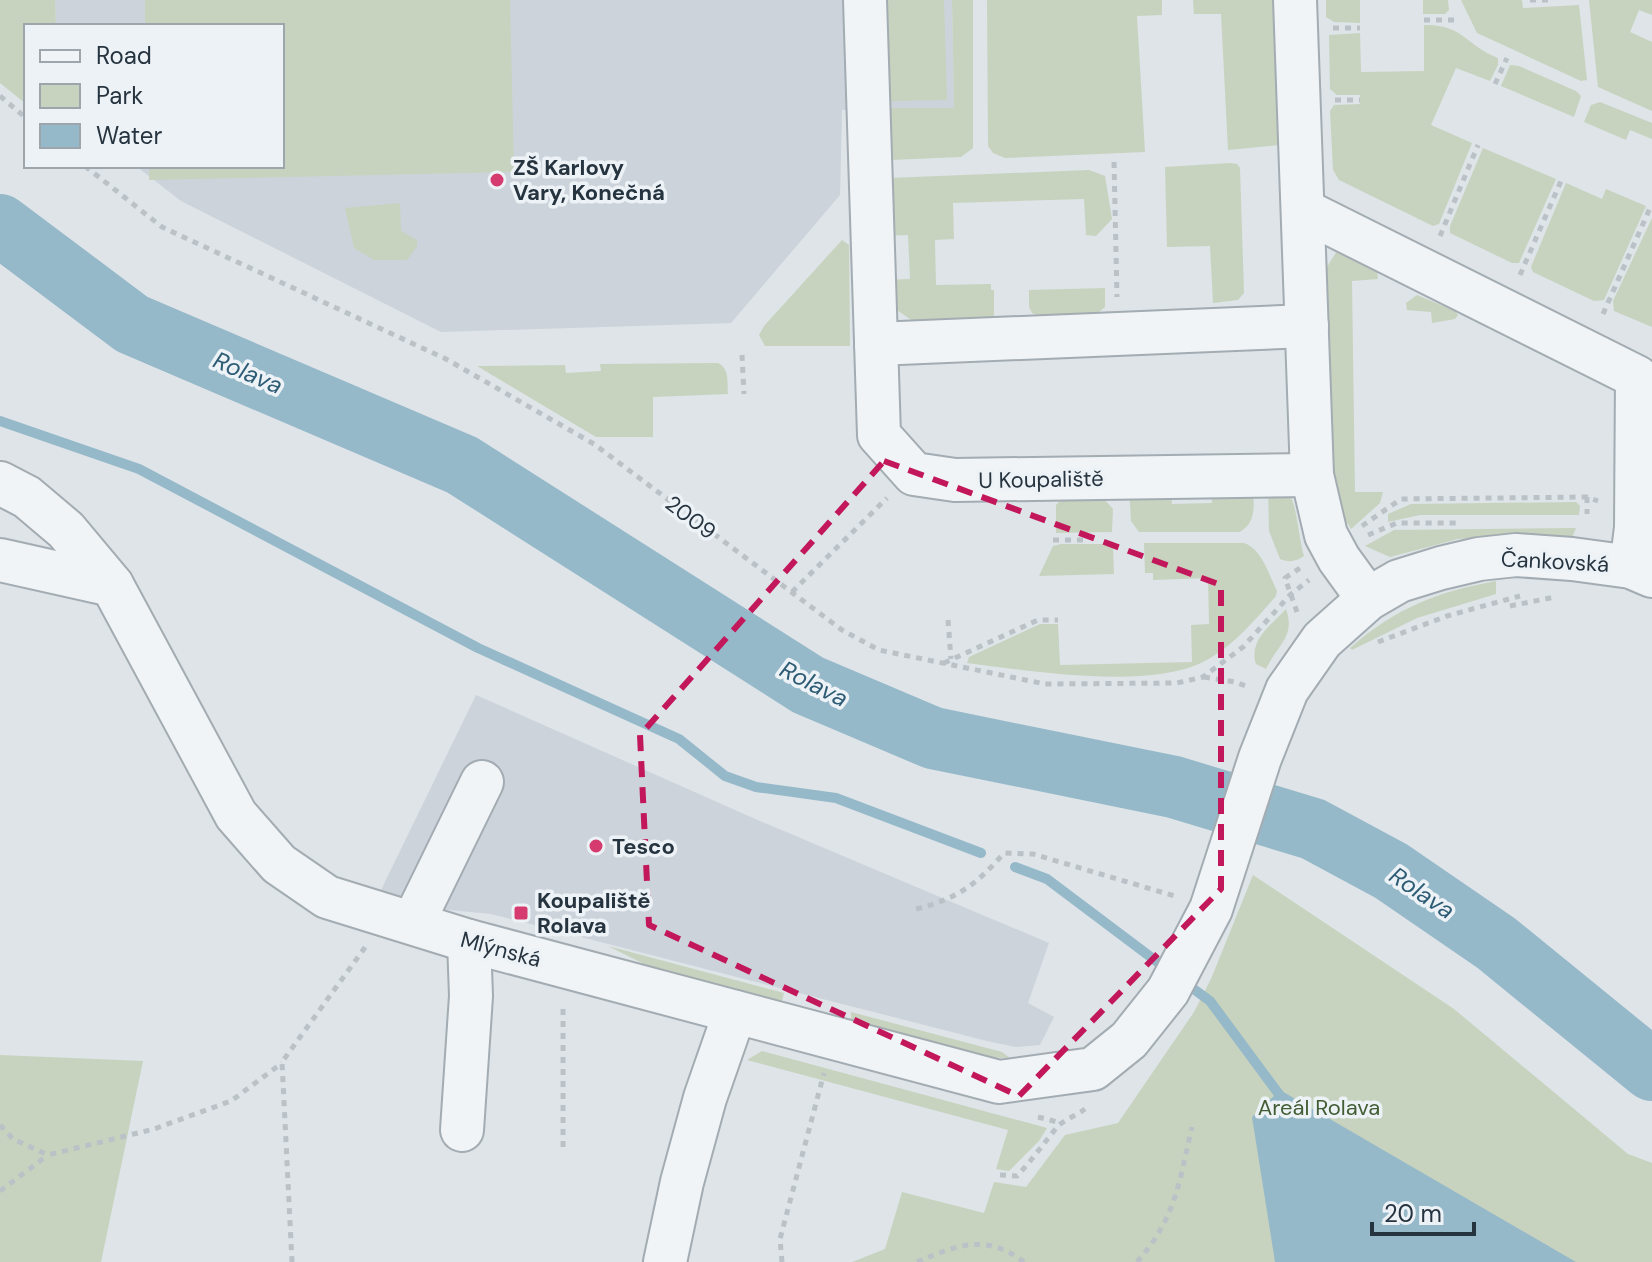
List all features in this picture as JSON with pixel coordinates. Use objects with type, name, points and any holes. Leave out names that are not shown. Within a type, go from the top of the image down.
[{"type":"street","name":"U Koupaliště","points":[[865,0],[879,435],[914,474],[955,480],[1312,475]]},
{"type":"street","points":[[1307,14],[1303,210],[1312,475],[1326,535],[1368,599]]},
{"type":"street","points":[[1303,210],[1637,377],[1636,516],[1641,571]]},
{"type":"street","points":[[876,344],[1307,326]]},
{"type":"street","name":"Mlýnská","points":[[0,483],[27,497],[66,530],[112,585],[236,815],[279,864],[327,897],[469,941],[999,1082],[1093,1069],[1129,1040],[1176,977],[1217,891],[1260,758]]},
{"type":"street","name":"Čankovská","points":[[1260,758],[1287,690],[1322,640],[1368,599],[1399,581],[1479,559],[1516,555],[1555,557],[1641,571]]},
{"type":"street","points":[[0,560],[112,585]]},
{"type":"street","points":[[400,920],[482,782]]},
{"type":"street","points":[[462,1130],[471,996],[469,941]]},
{"type":"street","points":[[665,1262],[705,1098],[735,1012]]},
{"type":"path","points":[[1530,0],[1549,0]]},
{"type":"path","points":[[1307,14],[1360,28]]},
{"type":"path","points":[[1424,20],[1460,20]]},
{"type":"path","points":[[1495,84],[1507,58]]},
{"type":"path","points":[[0,96],[24,116]]},
{"type":"path","points":[[1322,101],[1360,100]]},
{"type":"path","points":[[1440,237],[1478,145]]},
{"type":"path","points":[[1114,162],[1117,305]]},
{"type":"path","name":"2009","points":[[88,168],[162,227],[446,359],[594,444],[842,630],[879,650],[1045,684],[1177,683],[1203,677],[1243,647],[1290,595],[1309,581]]},
{"type":"path","points":[[1520,275],[1561,181]]},
{"type":"path","points":[[1603,314],[1650,208]]},
{"type":"path","points":[[742,355],[744,394]]},
{"type":"path","points":[[792,592],[889,497]]},
{"type":"path","points":[[1356,530],[1401,499],[1587,497],[1636,516]]},
{"type":"path","points":[[1587,497],[1587,514]]},
{"type":"path","points":[[1053,540],[1084,540]]},
{"type":"path","points":[[1285,578],[1303,566]]},
{"type":"path","points":[[1374,644],[1447,616],[1523,595]]},
{"type":"path","points":[[948,620],[951,659]]},
{"type":"path","points":[[943,663],[1038,620],[1058,620]]},
{"type":"path","points":[[1203,677],[1235,682],[1260,692]]},
{"type":"path","points":[[916,909],[947,901],[985,874],[1004,853],[1033,854],[1217,891]]},
{"type":"path","points":[[0,1191],[48,1155],[154,1129],[231,1101],[282,1062],[400,920]]},
{"type":"path","points":[[563,1003],[563,1147]]},
{"type":"path","points":[[282,1062],[292,1262]]},
{"type":"path","points":[[782,1262],[780,1239],[827,1062]]},
{"type":"path","points":[[1034,1116],[1061,1123],[1071,1120]]},
{"type":"path","points":[[1000,1175],[1017,1176],[1038,1155],[1061,1123]]},
{"type":"path","points":[[0,1125],[13,1139],[48,1155]]},
{"type":"path","points":[[1137,1262],[1153,1244],[1173,1209],[1192,1127]]},
{"type":"path","points":[[917,1262],[966,1244],[1008,1250],[1024,1262]]},
{"type":"highlighted area","points":[[884,461],[1221,585],[1221,889],[1019,1096],[649,925],[640,735]]},
{"type":"shaded area","name":"ZŠ Karlovy Vary, Konečná","points":[[55,0],[952,0],[954,108],[842,110],[840,195],[731,323],[441,332],[181,201],[139,168],[284,168],[284,24],[56,24]]},
{"type":"shaded area","points":[[476,695],[753,818],[1049,943],[1028,1003],[1054,1017],[1040,1045],[1016,1047],[987,1041],[491,914],[439,909],[381,890]]},
{"type":"green space","points":[[0,0],[55,0],[56,24],[24,24],[24,102],[0,83]]},
{"type":"green space","points":[[145,0],[510,0],[514,172],[149,180],[149,168],[284,168],[284,24],[145,24]]},
{"type":"green space","points":[[887,0],[944,0],[947,100],[890,101]]},
{"type":"green space","points":[[952,0],[973,0],[973,148],[961,157],[890,160],[878,108],[954,108]]},
{"type":"green space","points":[[987,0],[1162,0],[1162,15],[1137,16],[1145,152],[1005,158],[993,153],[988,146]]},
{"type":"green space","points":[[1193,0],[1274,0],[1279,145],[1228,150],[1221,14],[1194,14]]},
{"type":"green space","points":[[1326,0],[1360,0],[1360,23],[1334,22],[1326,17]]},
{"type":"green space","points":[[1423,0],[1448,0],[1449,10],[1445,14],[1423,14]]},
{"type":"green space","points":[[1461,0],[1522,0],[1523,8],[1579,5],[1587,80],[1581,81],[1477,33]]},
{"type":"green space","points":[[1589,0],[1652,0],[1652,15],[1639,10],[1630,32],[1652,42],[1652,111],[1598,87]]},
{"type":"green space","points":[[1424,25],[1456,32],[1498,58],[1490,81],[1456,68],[1431,125],[1472,143],[1439,224],[1433,226],[1339,180],[1333,170],[1330,111],[1334,105],[1360,104],[1360,95],[1337,95],[1330,89],[1329,35],[1360,33],[1361,72],[1424,71]]},
{"type":"green space","points":[[1510,65],[1576,91],[1581,96],[1574,117],[1501,86]]},
{"type":"green space","points":[[1600,102],[1652,123],[1652,139],[1630,130],[1626,140],[1584,122],[1591,105]]},
{"type":"green space","points":[[1483,148],[1556,179],[1519,263],[1512,263],[1450,233],[1450,226]]},
{"type":"green space","points":[[1230,163],[1240,168],[1244,293],[1238,300],[1213,303],[1210,246],[1167,247],[1165,167]]},
{"type":"green space","points":[[1089,170],[1105,176],[1112,219],[1096,236],[1086,235],[1084,199],[953,203],[954,239],[935,240],[936,285],[991,284],[991,290],[994,290],[994,319],[917,324],[894,308],[880,280],[910,279],[908,235],[879,236],[890,178]]},
{"type":"green space","points":[[1566,183],[1602,199],[1606,189],[1646,206],[1604,300],[1594,301],[1533,272],[1531,267]]},
{"type":"green space","points":[[400,203],[401,231],[417,240],[417,246],[407,260],[374,260],[354,248],[345,208]]},
{"type":"green space","points":[[1652,218],[1652,327],[1614,311],[1613,301]]},
{"type":"green space","points":[[842,240],[849,245],[850,346],[765,346],[759,335],[764,326]]},
{"type":"green space","points":[[1337,251],[1352,251],[1377,269],[1378,279],[1352,281],[1355,492],[1383,492],[1380,503],[1351,529],[1337,506],[1332,490],[1322,275]]},
{"type":"green space","points":[[1105,288],[1105,307],[1093,317],[1045,319],[1032,313],[1029,307],[1029,290]]},
{"type":"green space","points":[[1417,295],[1458,315],[1455,319],[1432,323],[1431,312],[1407,310],[1406,303]]},
{"type":"green space","points":[[718,363],[726,373],[728,394],[653,397],[653,437],[596,437],[477,366],[565,365],[566,373],[601,371],[600,364]]},
{"type":"green space","points":[[1210,483],[1253,484],[1254,505],[1246,528],[1240,532],[1139,532],[1131,521],[1129,485],[1170,484],[1172,504],[1212,503]]},
{"type":"green space","points":[[1268,486],[1286,494],[1293,502],[1304,556],[1299,559],[1280,559],[1269,531]]},
{"type":"green space","points":[[1064,497],[1102,497],[1113,509],[1112,532],[1056,533],[1056,505]]},
{"type":"green space","points":[[1576,502],[1580,506],[1579,515],[1420,515],[1388,522],[1388,514],[1411,504]]},
{"type":"green space","points":[[1576,528],[1571,540],[1526,534],[1458,539],[1390,557],[1365,546],[1394,530]]},
{"type":"green space","points":[[1144,543],[1244,543],[1256,551],[1268,570],[1277,591],[1276,596],[1224,649],[1203,662],[1179,670],[1151,675],[1087,676],[967,663],[969,657],[1040,624],[1058,624],[1060,665],[1192,662],[1191,625],[1209,624],[1208,578],[1153,580],[1153,573],[1145,573]]},
{"type":"green space","points":[[1113,544],[1114,574],[1039,576],[1053,546]]},
{"type":"green space","points":[[1496,581],[1496,594],[1417,618],[1352,650],[1350,648],[1384,622],[1418,604],[1454,590]]},
{"type":"green space","points":[[1286,609],[1287,634],[1266,669],[1256,664],[1255,648],[1262,634]]},
{"type":"green space","name":"Areál Rolava","points":[[1253,875],[1454,1009],[1628,1154],[1652,1163],[1652,1262],[852,1262],[885,1249],[902,1192],[984,1213],[994,1182],[1026,1187],[1065,1135],[1118,1123],[1194,1012],[1211,979]]},
{"type":"green space","points":[[608,946],[784,993],[780,1009],[676,980]]},
{"type":"green space","points":[[851,1012],[1002,1052],[1010,1058],[976,1057],[851,1021]]},
{"type":"green space","points":[[762,1051],[1047,1128],[1039,1141],[1009,1171],[996,1169],[1008,1130],[747,1060]]},
{"type":"green space","points":[[0,1055],[143,1061],[101,1262],[0,1262]]},
{"type":"water","points":[[1280,1090],[1576,1262],[1275,1262],[1252,1117]]},
{"type":"waterway","name":"Rolava","points":[[0,225],[132,324],[462,465],[808,685],[933,738],[1174,787],[1313,829],[1391,871],[1496,943],[1652,1070]]},
{"type":"waterway","points":[[0,421],[139,469],[478,648],[679,739],[725,776],[756,787],[836,798],[981,853]]},
{"type":"waterway","points":[[1015,867],[1047,879],[1168,970]]},
{"type":"waterway","points":[[1184,982],[1210,1001],[1284,1101]]},
{"type":"place","name":"ZŠ Karlovy Vary, Konečná","points":[[497,180]]},
{"type":"place","name":"Tesco","points":[[596,846]]},
{"type":"place","name":"Koupaliště Rolava","points":[[521,913]]}]
